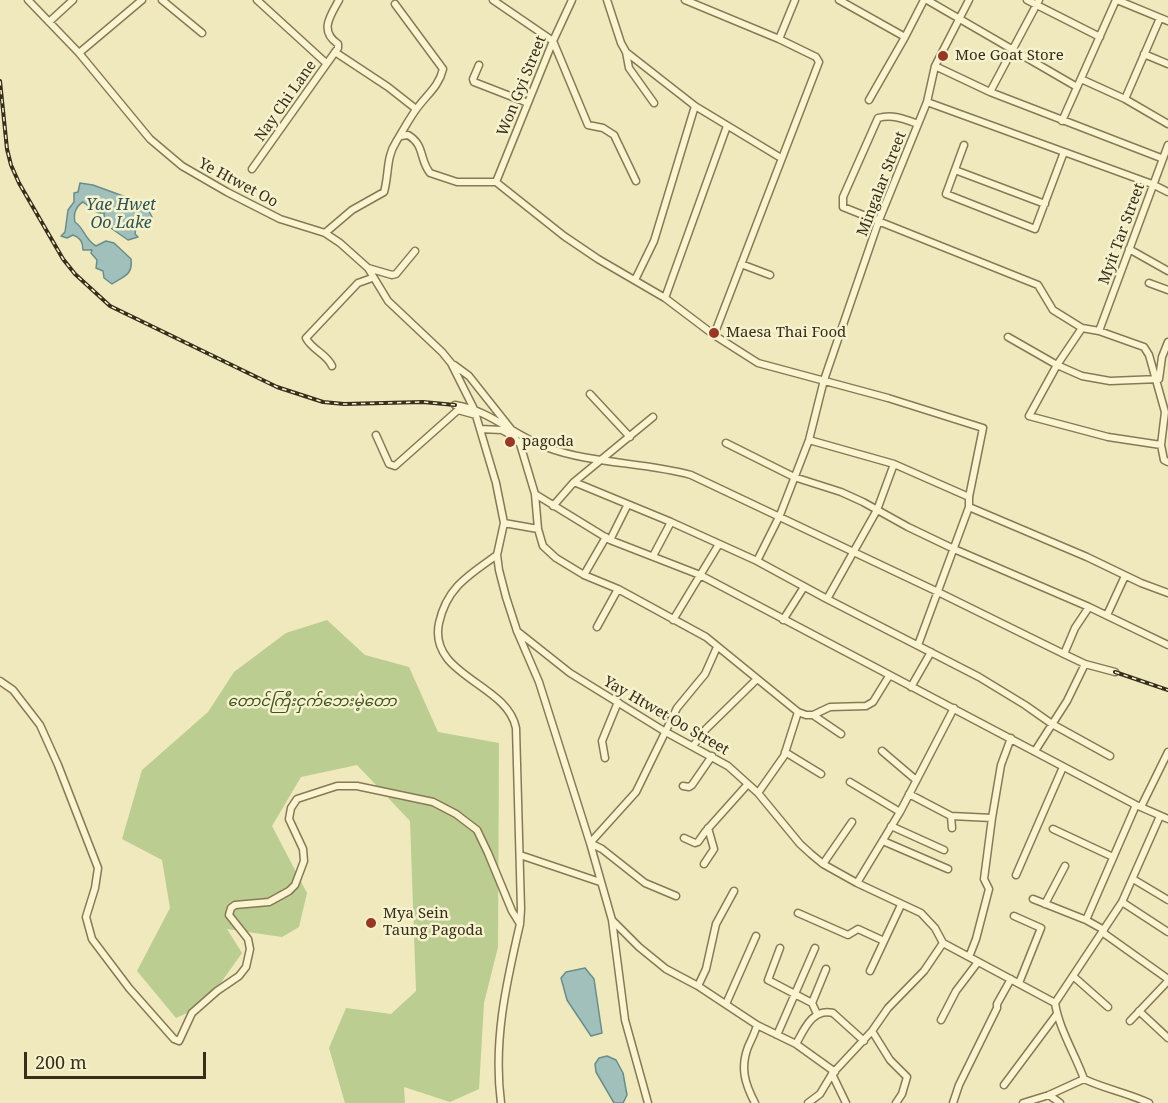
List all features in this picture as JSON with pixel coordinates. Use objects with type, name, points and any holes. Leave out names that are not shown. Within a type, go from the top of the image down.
[{"type":"street","points":[[49,22],[73,0]]},
{"type":"street","points":[[79,53],[142,0]]},
{"type":"street","points":[[163,0],[202,33]]},
{"type":"street","points":[[256,0],[326,63]]},
{"type":"street","points":[[339,0],[326,26],[337,48],[416,109]]},
{"type":"street","points":[[493,0],[553,41],[588,125],[603,128],[614,135],[636,181]]},
{"type":"street","name":"Won Gyi Street","points":[[496,182],[553,41],[573,0]]},
{"type":"street","points":[[607,0],[626,52],[629,69],[654,103]]},
{"type":"street","points":[[685,0],[695,2],[779,39],[816,57],[819,62],[714,335]]},
{"type":"street","points":[[779,39],[795,0]]},
{"type":"street","points":[[839,0],[905,37]]},
{"type":"street","points":[[869,100],[926,0],[1077,87]]},
{"type":"street","name":"Mingalar Street","points":[[757,561],[779,517],[809,440],[824,380],[879,220],[927,102],[935,66],[969,0]]},
{"type":"street","points":[[1027,0],[1037,3],[1100,37]]},
{"type":"street","points":[[1062,121],[1116,0],[1168,21]]},
{"type":"street","name":"Ye Htwet Oo","points":[[32,1],[79,53],[150,140],[182,166],[227,192],[280,219],[325,233],[340,243],[368,268],[388,301],[451,363]]},
{"type":"street","points":[[990,92],[1037,3]]},
{"type":"street","points":[[325,233],[352,210],[384,192],[391,151],[416,109],[440,80],[442,69],[395,4]]},
{"type":"street","points":[[1125,99],[1160,18]]},
{"type":"street","name":"Nay Chi Lane","points":[[252,170],[337,48]]},
{"type":"street","points":[[626,52],[695,106],[781,158]]},
{"type":"street","points":[[1144,54],[1168,64]]},
{"type":"street","points":[[479,64],[474,82],[528,103]]},
{"type":"street","points":[[935,66],[990,92],[1161,158]]},
{"type":"street","points":[[1081,79],[1125,99],[1168,123]]},
{"type":"street","points":[[927,102],[1152,184],[1168,192]]},
{"type":"street","points":[[635,280],[654,241],[695,106]]},
{"type":"street","points":[[918,124],[895,116],[878,118],[843,197],[843,207],[1038,285],[1053,310],[1082,328],[1099,331],[1144,347],[1149,355],[1165,412],[1161,445],[1164,460],[1168,462]]},
{"type":"street","points":[[665,298],[727,126]]},
{"type":"street","points":[[401,136],[408,135],[419,144],[427,169],[436,176],[457,182],[496,182],[564,236],[598,259],[665,298],[714,335],[758,363],[824,380],[983,428],[969,507],[918,645]]},
{"type":"street","points":[[964,145],[946,194],[1035,229],[1064,152]]},
{"type":"street","name":"Myit Tar Street","points":[[1099,331],[1161,158],[1168,145]]},
{"type":"street","points":[[955,170],[1045,204]]},
{"type":"street","points":[[1129,249],[1168,271]]},
{"type":"street","points":[[368,268],[392,275],[396,274],[415,251]]},
{"type":"street","points":[[741,264],[770,275]]},
{"type":"street","points":[[332,366],[329,359],[306,338],[358,283],[372,278]]},
{"type":"street","points":[[1149,284],[1168,290]]},
{"type":"street","points":[[1082,328],[1057,365],[1029,416],[1108,437],[1161,445]]},
{"type":"street","points":[[1008,337],[1057,365],[1082,376],[1110,381],[1155,381],[1160,377],[1162,357],[1168,342]]},
{"type":"street","points":[[451,363],[475,412],[496,483],[504,523],[497,555],[499,570],[517,631],[539,682],[612,920],[625,1020],[648,1103]]},
{"type":"street","points":[[451,363],[469,376],[520,444],[535,494],[538,529],[543,546],[556,558],[584,575],[618,589],[706,637],[798,712],[806,715],[813,715],[830,707],[866,706],[873,702],[890,676]]},
{"type":"street","points":[[590,394],[630,437]]},
{"type":"street","points":[[454,405],[491,416],[512,432]]},
{"type":"street","points":[[376,435],[389,465],[395,466],[458,410],[475,412]]},
{"type":"street","points":[[553,506],[574,482],[653,417]]},
{"type":"street","points":[[480,429],[512,432],[548,448],[603,460],[654,466],[691,475],[1064,654],[1114,672]]},
{"type":"street","points":[[809,440],[894,464],[969,497]]},
{"type":"street","points":[[726,443],[794,477],[841,492],[954,549],[1107,615],[1168,645]]},
{"type":"street","points":[[827,599],[877,510],[894,464]]},
{"type":"street","points":[[574,482],[757,561],[979,676],[1052,724],[1110,756]]},
{"type":"street","points":[[535,494],[608,538],[700,575],[1138,806],[1168,819]]},
{"type":"street","points":[[584,575],[627,506]]},
{"type":"street","points":[[969,507],[1168,593]]},
{"type":"street","points":[[653,556],[671,522]]},
{"type":"street","points":[[504,523],[538,529]]},
{"type":"street","points":[[674,620],[719,544]]},
{"type":"street","points":[[497,555],[464,579],[447,599],[438,626],[438,640],[454,667],[496,696],[514,719],[520,855],[520,924],[500,1019],[497,1059],[501,1103]]},
{"type":"street","points":[[1107,615],[1125,576]]},
{"type":"street","points":[[783,620],[804,587]]},
{"type":"street","points":[[597,627],[618,589]]},
{"type":"street","points":[[1064,654],[1075,628],[1089,607]]},
{"type":"street","name":"Yay Htwet Oo Street","points":[[517,631],[570,673],[664,731],[728,766],[758,793],[800,844],[823,864],[921,913],[935,928],[943,943],[1055,1003]]},
{"type":"street","points":[[590,843],[636,792],[664,731],[677,708],[705,674],[717,647]]},
{"type":"street","points":[[911,687],[931,652]]},
{"type":"street","points":[[1035,751],[1067,701],[1085,663]]},
{"type":"street","points":[[693,746],[706,729],[757,679]]},
{"type":"street","points":[[0,681],[13,690],[40,725],[98,868],[95,888],[86,917],[92,939],[129,988],[174,1039],[179,1041],[192,1013],[217,991],[239,976],[246,967],[250,949],[248,939],[234,923],[230,915],[231,908],[235,905],[269,902],[296,885],[304,861],[303,849],[289,819],[291,808],[297,799],[336,786],[357,786],[434,802],[456,814],[477,830],[489,853],[512,911],[520,924]]},
{"type":"street","points":[[605,758],[602,741],[618,702]]},
{"type":"street","points":[[857,883],[900,812],[954,708]]},
{"type":"street","points":[[758,793],[785,752],[798,712]]},
{"type":"street","points":[[813,715],[841,734]]},
{"type":"street","points":[[969,957],[989,889],[984,879],[992,818],[1001,765],[1011,738]]},
{"type":"street","points":[[882,751],[916,780]]},
{"type":"street","points":[[785,752],[821,774]]},
{"type":"street","points":[[1086,920],[1113,857],[1168,752]]},
{"type":"street","points":[[683,786],[692,785],[712,756]]},
{"type":"street","points":[[1016,875],[1064,767]]},
{"type":"street","points":[[850,782],[900,812]]},
{"type":"street","points":[[684,838],[694,843],[698,842],[747,785]]},
{"type":"street","points":[[909,795],[951,816],[992,818]]},
{"type":"street","points":[[951,816],[952,828]]},
{"type":"street","points":[[1149,1103],[1084,1079],[1076,1055],[1057,1014],[1055,1003],[1122,902],[1160,816]]},
{"type":"street","points":[[823,864],[852,822]]},
{"type":"street","points":[[891,826],[944,850]]},
{"type":"street","points":[[704,864],[714,849],[708,828]]},
{"type":"street","points":[[1053,829],[1113,857]]},
{"type":"street","points":[[883,841],[948,869]]},
{"type":"street","points":[[590,843],[602,849],[645,883],[676,896]]},
{"type":"street","points":[[520,855],[600,882]]},
{"type":"street","points":[[1045,904],[1065,866]]},
{"type":"street","points":[[1132,879],[1168,900]]},
{"type":"street","points":[[698,986],[709,957],[716,924],[734,891]]},
{"type":"street","points":[[1033,900],[1086,920],[1168,980],[1130,1021]]},
{"type":"street","points":[[1122,902],[1168,932]]},
{"type":"street","points":[[870,971],[901,905]]},
{"type":"street","points":[[798,913],[849,935],[858,929],[884,941]]},
{"type":"street","points":[[1014,916],[1041,928],[1019,983]]},
{"type":"street","points":[[612,920],[639,947],[666,969],[698,986],[757,1025],[796,1044],[834,1073],[846,1103]]},
{"type":"street","points":[[726,1004],[756,936]]},
{"type":"street","points":[[808,1103],[820,1094],[834,1073],[864,1041],[888,1008],[924,971],[943,943]]},
{"type":"street","points":[[780,948],[768,980],[812,1003],[817,1014]]},
{"type":"street","points":[[777,1035],[815,948]]},
{"type":"street","points":[[941,1020],[956,991],[978,962]]},
{"type":"street","points":[[812,1003],[826,969]]},
{"type":"street","points":[[1073,976],[1108,1007]]},
{"type":"street","points":[[953,1103],[958,1085],[1011,979]]},
{"type":"street","points":[[796,1044],[808,1023],[817,1014],[826,1011],[832,1012],[864,1041]]},
{"type":"street","points":[[1139,1011],[1168,1038]]},
{"type":"street","points":[[1004,1085],[1057,1014]]},
{"type":"street","points":[[755,1103],[747,1088],[743,1071],[747,1049],[757,1025]]},
{"type":"street","points":[[872,1031],[890,1060],[907,1077],[902,1094],[896,1103]]},
{"type":"street","points":[[1023,1103],[1049,1095],[1084,1079]]},
{"type":"street","points":[[1049,1095],[1060,1103]]},
{"type":"green space","name":"တောင်ကြီးငှက်ဘေးမဲ့တော","points":[[327,620],[365,655],[409,667],[438,732],[499,743],[498,947],[484,1003],[479,1089],[450,1102],[404,1087],[405,1103],[345,1103],[329,1048],[346,1008],[391,1014],[416,991],[410,821],[357,765],[301,777],[272,826],[307,893],[299,927],[282,937],[227,929],[242,953],[205,1005],[176,1018],[137,971],[170,908],[162,860],[122,839],[142,770],[208,712],[234,672],[286,633]]},
{"type":"water","name":"Yae Hwet Oo Lake","points":[[80,183],[93,185],[145,204],[152,217],[151,220],[137,221],[135,234],[138,237],[128,240],[105,224],[104,213],[98,213],[83,202],[77,208],[74,216],[75,222],[92,243],[96,246],[106,241],[114,243],[131,259],[129,272],[112,284],[104,278],[103,271],[96,268],[97,260],[91,253],[92,250],[83,250],[78,237],[61,236],[65,232],[68,210],[74,202],[74,193],[78,192]]},
{"type":"water","points":[[585,968],[594,979],[602,1033],[591,1036],[567,1000],[561,978],[566,972]]},
{"type":"water","points":[[607,1056],[616,1060],[623,1073],[627,1095],[623,1103],[614,1103],[596,1072],[595,1064],[599,1058]]},
{"type":"railway","points":[[0,81],[7,149],[19,183],[63,259],[75,274],[110,306],[277,387],[323,402],[344,404],[423,402],[455,405]]},
{"type":"railway","points":[[1115,672],[1168,690]]},
{"type":"place","name":"Moe Goat Store","points":[[943,56]]},
{"type":"place","name":"Maesa Thai Food","points":[[714,333]]},
{"type":"place","name":"pagoda","points":[[510,442]]},
{"type":"place","name":"Mya Sein Taung Pagoda","points":[[371,923]]}]
